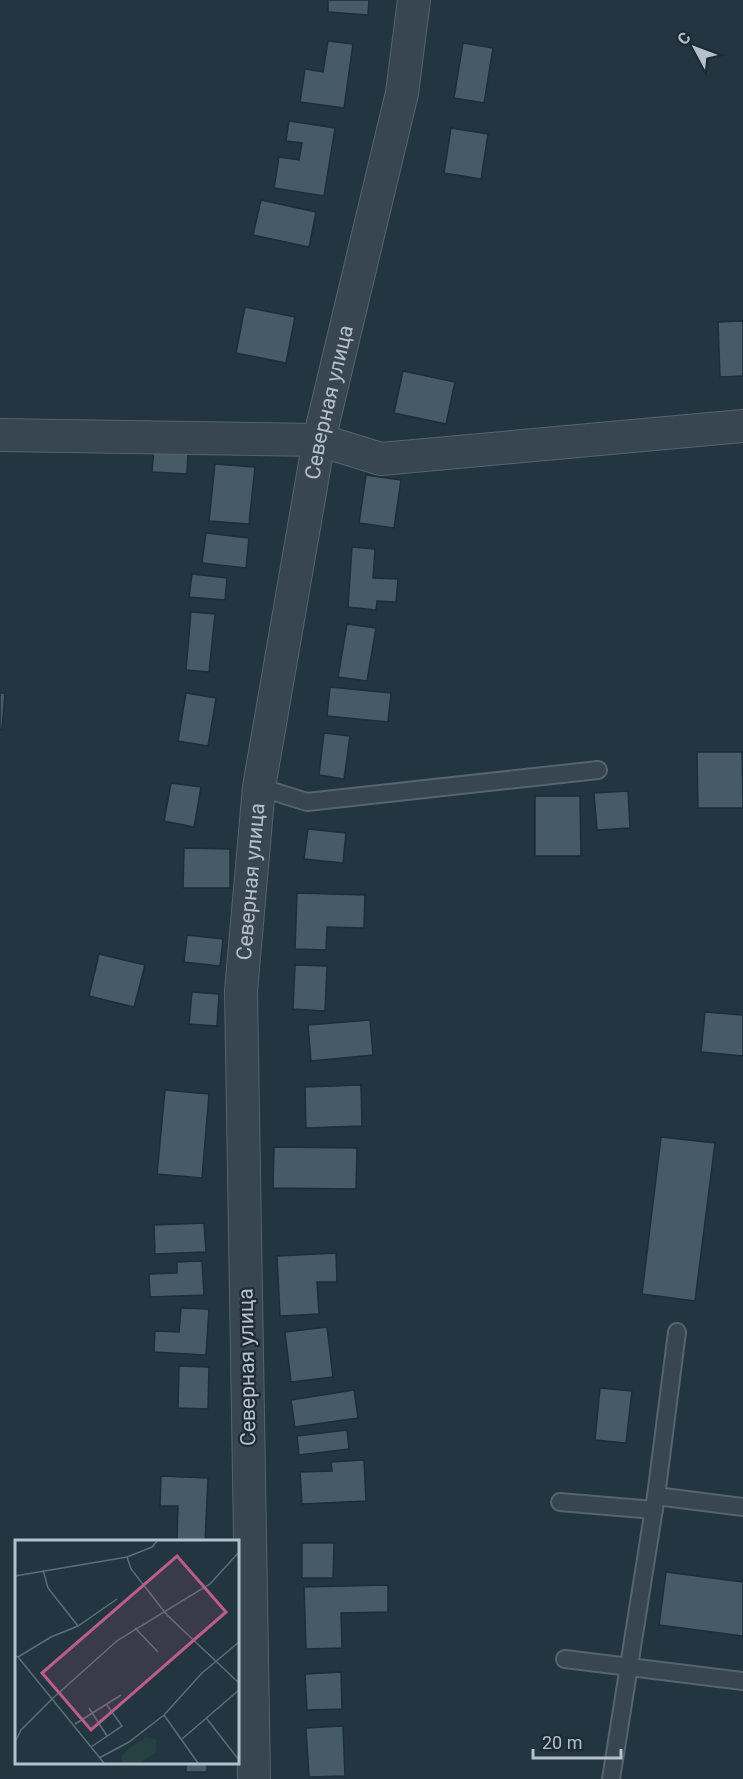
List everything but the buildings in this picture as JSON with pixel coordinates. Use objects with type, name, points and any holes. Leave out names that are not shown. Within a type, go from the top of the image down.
[{"type":"street","name":"Северная улица","points":[[254,1779],[241,990],[259,787],[319,440],[402,93],[414,0]]},
{"type":"street","points":[[0,435],[319,440],[381,459],[743,426]]},
{"type":"lane","points":[[259,787],[307,802],[598,770]]},
{"type":"lane","points":[[611,1779],[655,1503],[677,1332]]},
{"type":"lane","points":[[560,1502],[743,1507]]},
{"type":"lane","points":[[565,1659],[743,1681]]}]
